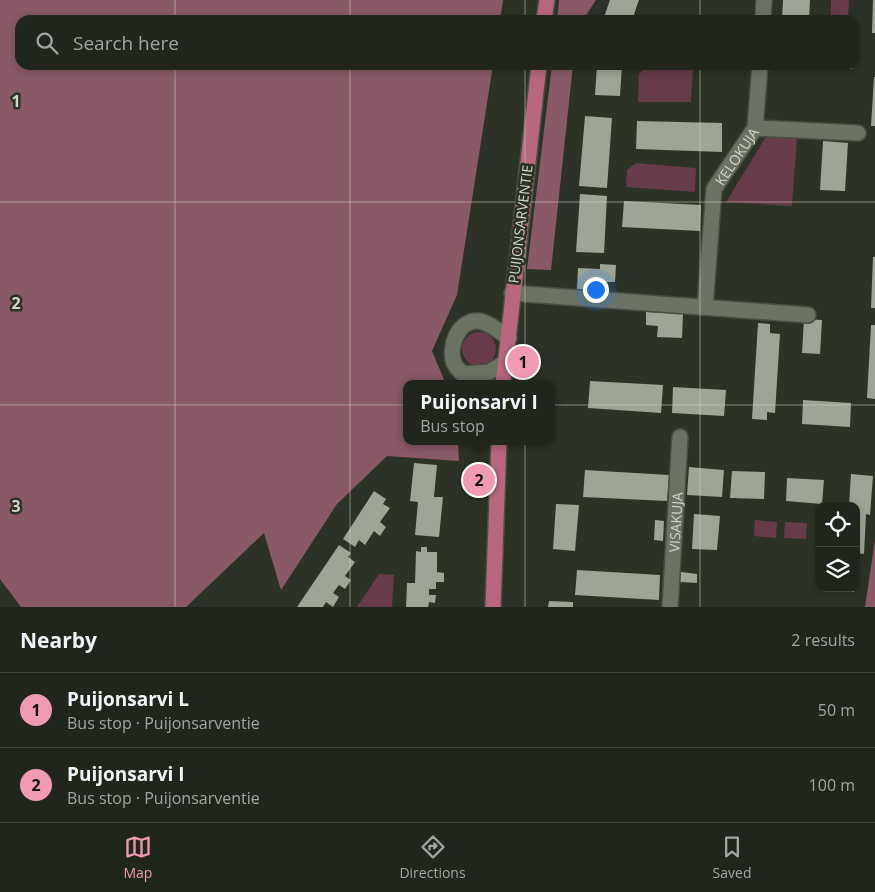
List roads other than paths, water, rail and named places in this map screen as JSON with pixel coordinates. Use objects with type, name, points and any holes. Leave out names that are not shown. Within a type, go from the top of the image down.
[{"type":"main road","points":[[545,15],[547,0]]},
{"type":"main road","name":"PUIJONSARVENTIE","points":[[504,380],[538,70]]},
{"type":"main road","points":[[493,607],[499,445]]},
{"type":"street","points":[[763,15],[764,0]]},
{"type":"street","name":"KELOKUJA","points":[[705,307],[714,189],[755,128],[760,70]]},
{"type":"street","points":[[755,128],[858,134]]},
{"type":"street","points":[[512,293],[808,315]]},
{"type":"street","points":[[506,362],[489,372],[468,379],[454,364],[451,350],[459,331],[467,324],[478,321],[491,326],[509,338]]},
{"type":"street","name":"VISAKUJA","points":[[670,607],[680,437]]},
{"type":"place","name":"Puijonsarvi L","points":[[523,362]]},
{"type":"place","name":"Puijonsarvi I","points":[[479,480]]}]
